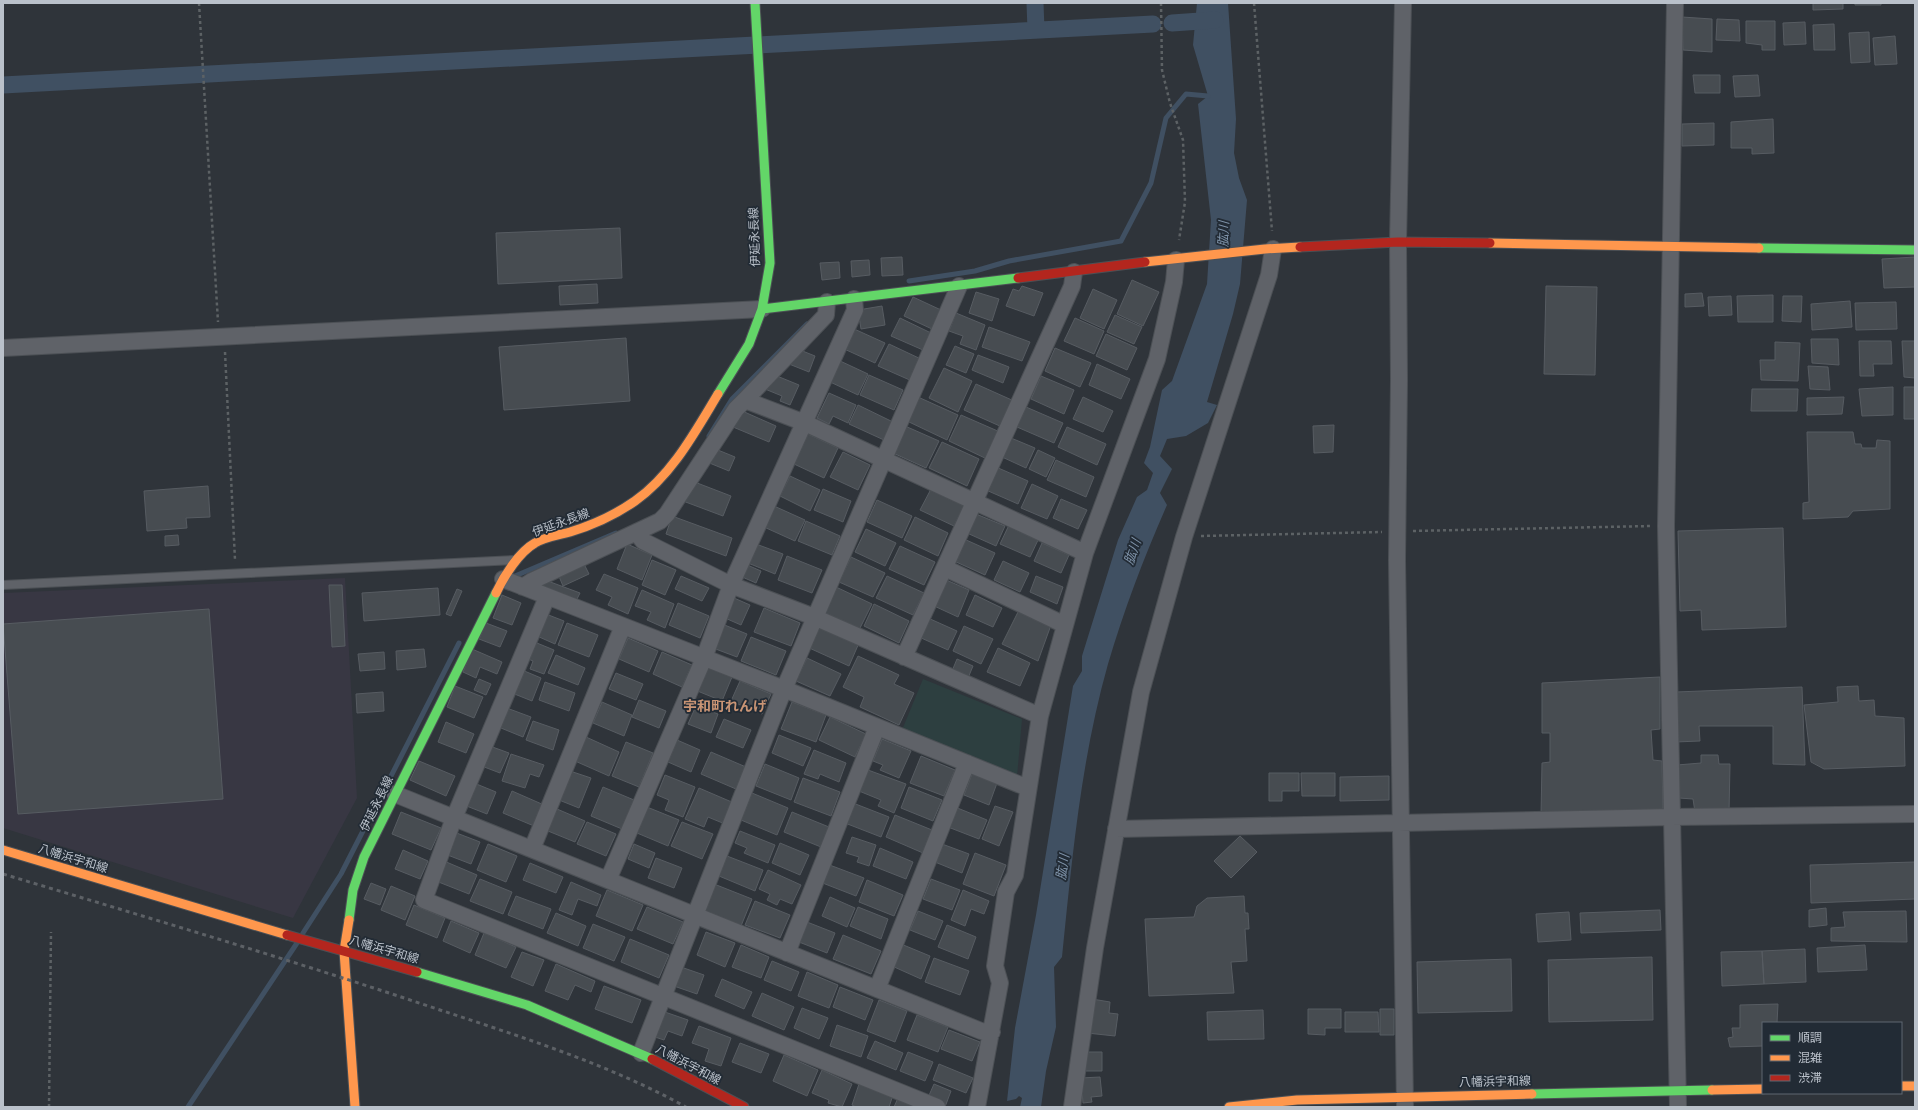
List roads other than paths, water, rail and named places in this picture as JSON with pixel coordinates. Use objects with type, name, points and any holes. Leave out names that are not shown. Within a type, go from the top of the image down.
[{"type":"main road","name":"伊延永長線","points":[[355,1107],[344,951],[354,890],[364,857],[503,579],[517,560],[535,543],[598,522],[634,501],[658,482],[688,443],[741,358],[749,344],[762,309],[770,263],[755,3]]},
{"type":"main road","points":[[762,309],[1176,260],[1196,256],[1269,249],[1398,242],[1915,250]]},
{"type":"main road","name":"八幡浜宇和線","points":[[3,850],[527,1006],[641,1053],[744,1107]]},
{"type":"main road","points":[[1902,1086],[1915,1086]]},
{"type":"main road","name":"八幡浜宇和線","points":[[1229,1107],[1297,1100],[1405,1102],[1762,1089]]},
{"type":"street","points":[[1404,3],[1398,242],[1398,687],[1405,1102]]},
{"type":"street","points":[[1675,3],[1666,526],[1678,1107]]},
{"type":"street","points":[[1072,1107],[1095,948],[1141,692],[1184,537],[1269,275],[1269,249]]},
{"type":"street","points":[[978,1107],[1000,983],[995,966],[1006,892],[1015,875],[1040,716],[1085,553],[1157,359],[1174,282],[1176,260]]},
{"type":"street","points":[[904,657],[1072,286],[1074,272]]},
{"type":"street","points":[[641,1053],[784,689],[959,286]]},
{"type":"street","points":[[608,880],[704,658],[731,585],[855,310],[854,299]]},
{"type":"street","points":[[523,587],[532,581],[660,521],[667,514],[736,409],[826,315],[827,302]]},
{"type":"street","points":[[3,348],[762,309]]},
{"type":"street","points":[[745,400],[805,423],[1085,553]]},
{"type":"street","points":[[636,532],[642,541],[731,585],[814,617],[1040,716]]},
{"type":"street","points":[[944,568],[1065,625]]},
{"type":"street","points":[[503,579],[784,689],[1028,788]]},
{"type":"street","points":[[547,597],[454,818],[424,900],[937,1107]]},
{"type":"street","points":[[532,850],[623,626]]},
{"type":"street","points":[[788,953],[877,727]]},
{"type":"street","points":[[878,989],[967,763]]},
{"type":"street","points":[[396,794],[981,1031],[992,1032]]},
{"type":"street","points":[[1116,829],[1671,817],[1915,814]]},
{"type":"lane","points":[[3,585],[517,560]]},
{"type":"water","name":"肱川","points":[[1197,3],[1228,3],[1236,119],[1234,153],[1239,178],[1247,200],[1240,284],[1233,314],[1207,402],[1217,405],[1208,423],[1186,436],[1167,439],[1160,456],[1172,469],[1160,493],[1167,505],[1142,564],[1108,664],[1084,773],[1062,957],[1054,967],[1056,1027],[1046,1071],[1041,1107],[1020,1107],[1022,1098],[1019,1096],[1016,1099],[1007,1101],[1015,1028],[1036,915],[1073,686],[1082,671],[1082,656],[1118,540],[1137,497],[1147,490],[1153,473],[1144,463],[1150,447],[1162,390],[1172,381],[1207,284],[1211,220],[1198,104],[1208,96],[1193,45]]},
{"type":"waterway","points":[[1035,3],[1036,30]]},
{"type":"waterway","points":[[1172,23],[1215,20]]},
{"type":"waterway","points":[[3,85],[1153,24]]},
{"type":"waterway","points":[[909,281],[975,271],[1009,261],[1121,241],[1151,183],[1166,118],[1186,94],[1208,96]]},
{"type":"waterway","points":[[709,436],[732,399],[807,324]]},
{"type":"waterway","points":[[515,576],[616,533]]},
{"type":"waterway","points":[[303,933],[341,874],[459,643]]},
{"type":"waterway","points":[[188,1107],[297,943]]},
{"type":"railway","points":[[3,874],[277,957],[502,1031],[596,1065],[627,1078],[686,1107]]},
{"type":"district","name":"宇和町れんげ","points":[[725,706]]}]
